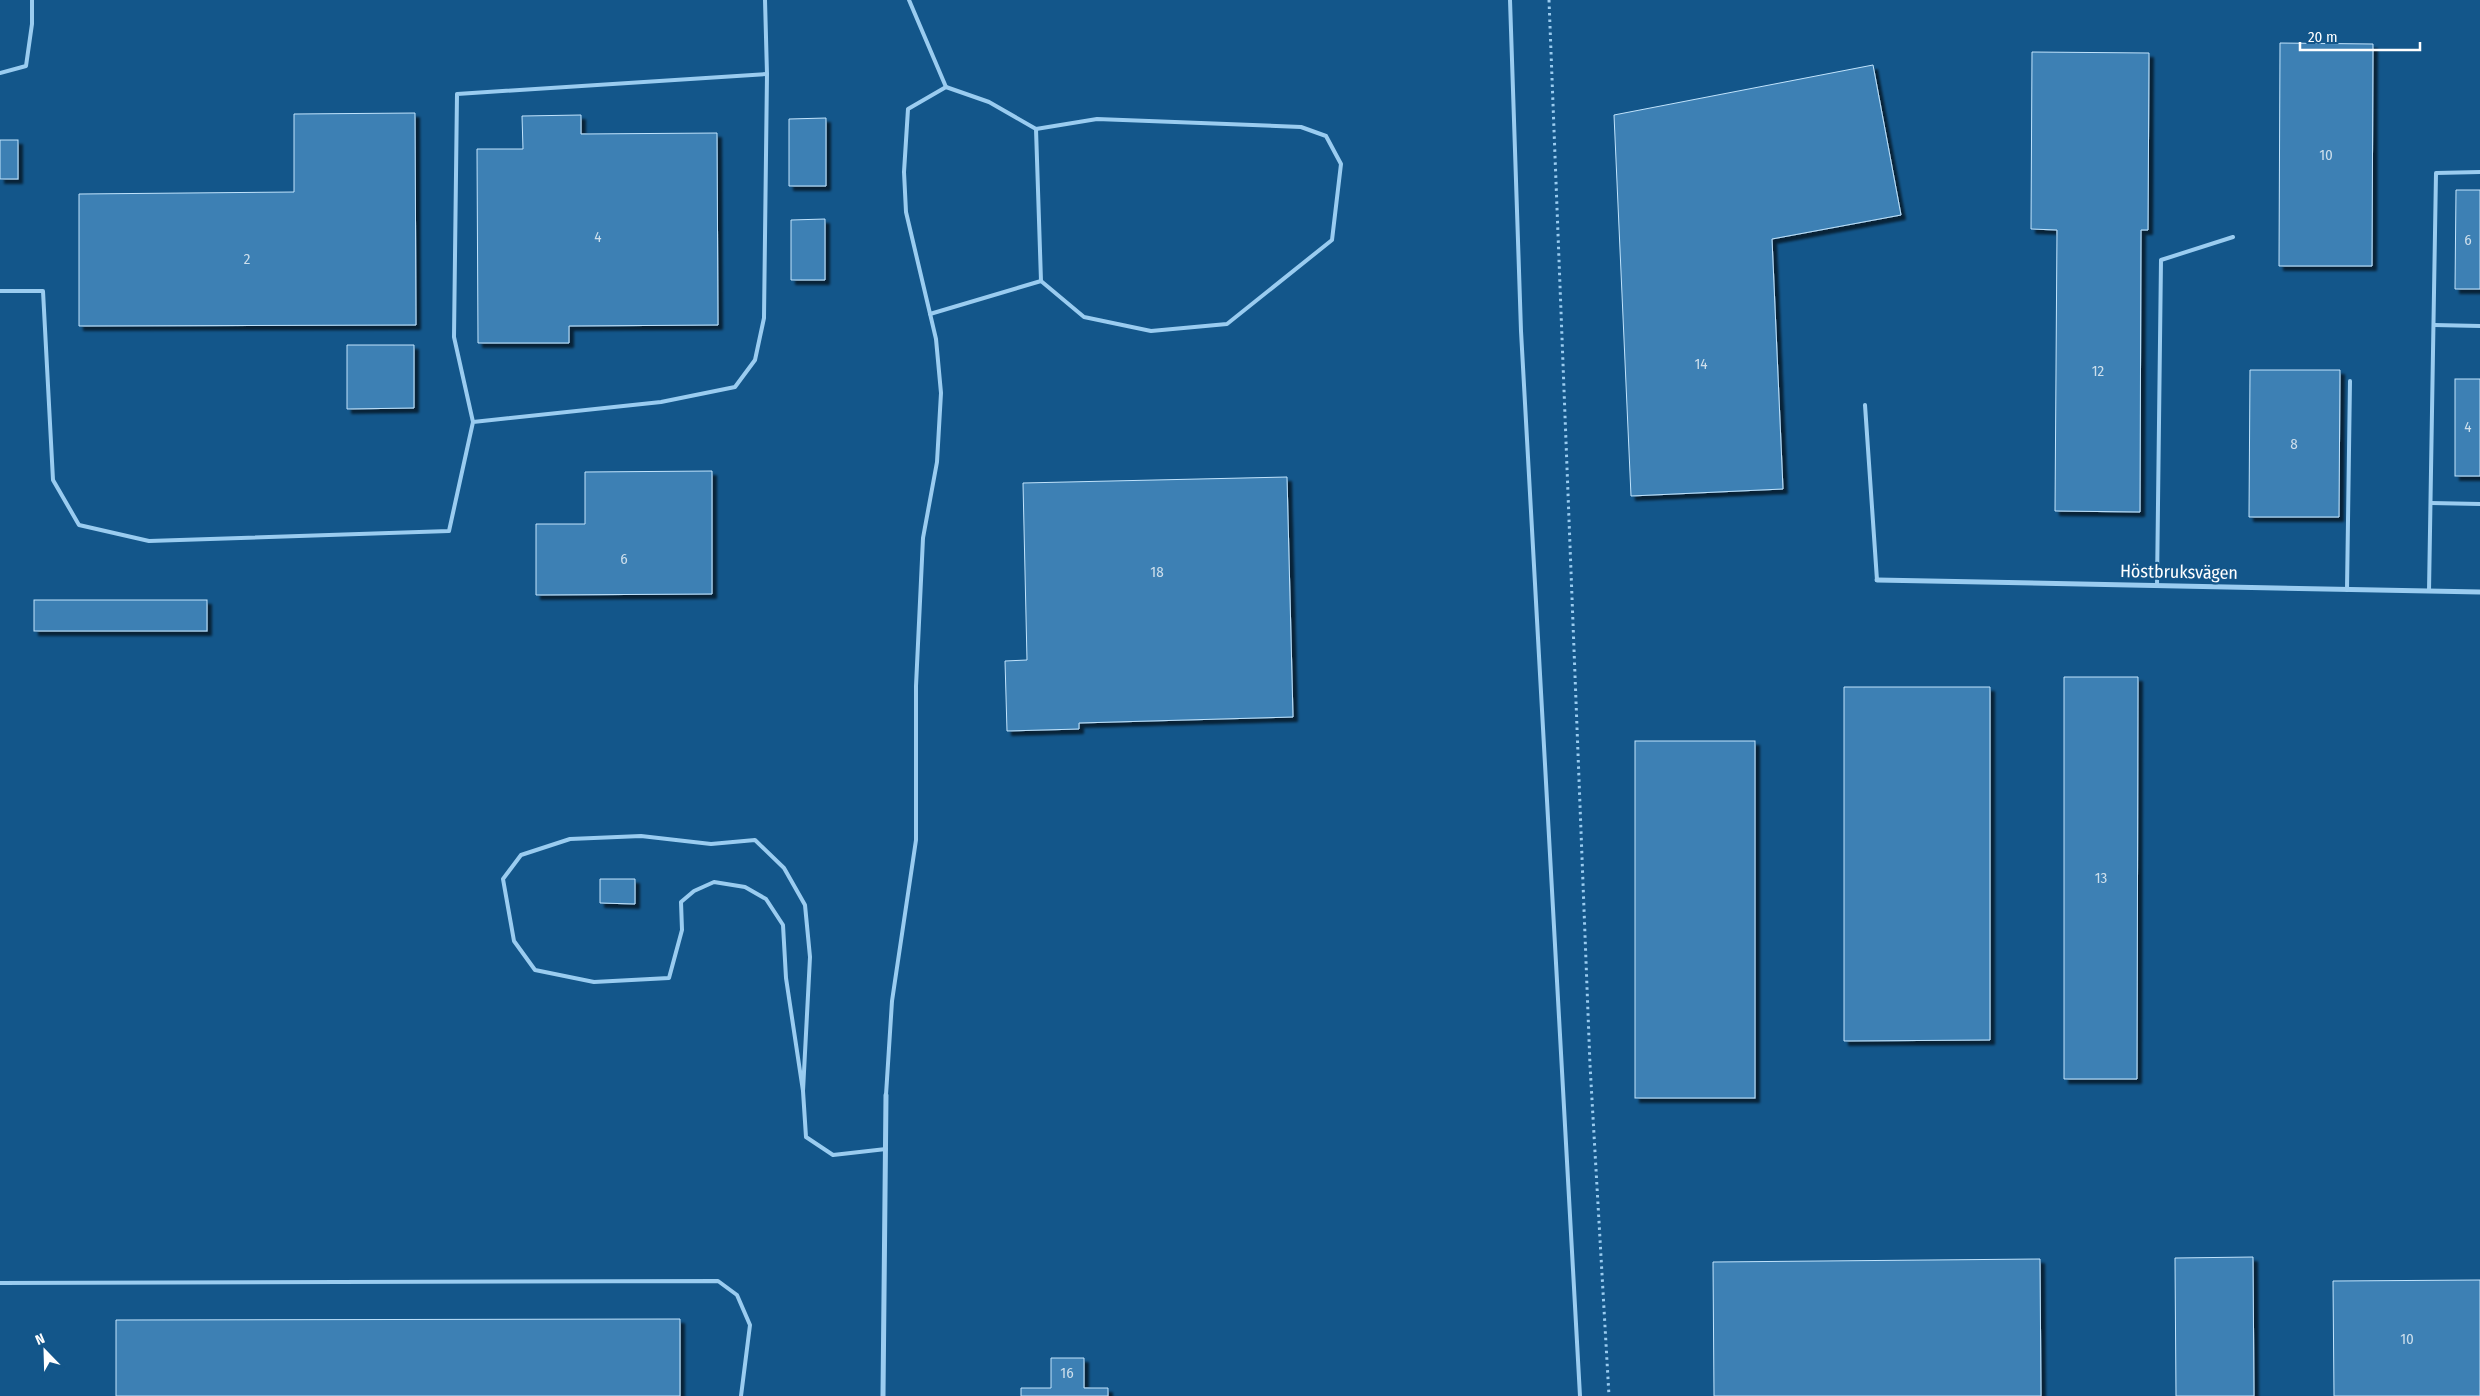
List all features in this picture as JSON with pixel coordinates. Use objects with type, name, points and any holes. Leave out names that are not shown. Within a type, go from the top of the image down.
[{"type":"street","name":"Höstbruksvägen","points":[[1877,580],[2480,592]]},
{"type":"street","points":[[883,1396],[886,1095]]},
{"type":"lane","points":[[0,73],[26,66],[32,24],[32,0]]},
{"type":"lane","points":[[473,422],[662,402],[735,387],[755,360],[764,318],[767,74],[765,0]]},
{"type":"lane","points":[[909,0],[946,87],[989,102],[1036,129],[1097,119],[1301,126],[1326,136],[1341,164],[1332,240],[1227,324],[1151,331],[1084,317],[1042,281],[1036,129]]},
{"type":"lane","points":[[1510,0],[1521,330],[1580,1396]]},
{"type":"lane","points":[[0,291],[43,291],[53,480],[79,525],[149,541],[449,531],[473,422],[454,337],[457,94],[767,74]]},
{"type":"lane","points":[[886,1095],[892,1001],[916,840],[916,686],[923,538],[937,462],[941,403],[936,339],[906,212],[904,172],[908,110],[946,87]]},
{"type":"lane","points":[[2429,591],[2436,173],[2480,172]]},
{"type":"lane","points":[[2157,586],[2161,260],[2233,237]]},
{"type":"lane","points":[[930,314],[1042,281]]},
{"type":"lane","points":[[2434,325],[2480,326]]},
{"type":"lane","points":[[2347,590],[2350,381]]},
{"type":"lane","points":[[1865,405],[1877,580]]},
{"type":"lane","points":[[2431,503],[2480,504]]},
{"type":"lane","points":[[803,1091],[810,957],[805,905],[784,868],[755,840],[711,844],[641,836],[570,839],[521,855],[503,879],[514,941],[534,970],[594,982],[669,978],[682,930],[681,902],[701,888],[714,882],[746,887],[766,900],[783,925],[786,978],[803,1091],[806,1137],[833,1155],[886,1149]]},
{"type":"lane","points":[[0,1283],[718,1281],[737,1295],[750,1325],[741,1396]]},
{"type":"path","points":[[1549,0],[1590,1065],[1609,1396]]},
{"type":"building","points":[[2280,43],[2373,44],[2372,266],[2279,266]]},
{"type":"building","points":[[2032,52],[2149,53],[2148,230],[2141,230],[2140,512],[2055,511],[2057,230],[2031,229]]},
{"type":"building","points":[[1873,65],[1901,215],[1772,239],[1783,489],[1631,496],[1614,115]]},
{"type":"building","points":[[415,113],[416,325],[79,326],[79,194],[294,192],[294,114]]},
{"type":"building","points":[[581,115],[581,134],[717,133],[718,325],[569,326],[569,343],[478,343],[477,149],[523,149],[522,116]]},
{"type":"building","points":[[826,118],[826,186],[789,186],[789,119]]},
{"type":"building","points":[[0,140],[18,140],[18,179],[0,179]]},
{"type":"building","points":[[2456,190],[2480,190],[2480,289],[2455,289]]},
{"type":"building","points":[[825,219],[825,280],[791,280],[791,220]]},
{"type":"building","points":[[347,345],[414,345],[414,408],[347,409]]},
{"type":"building","points":[[2250,370],[2340,370],[2339,517],[2249,517]]},
{"type":"building","points":[[2455,379],[2480,379],[2480,476],[2455,476]]},
{"type":"building","points":[[712,471],[712,594],[536,595],[536,524],[585,524],[585,472]]},
{"type":"building","points":[[1287,477],[1293,717],[1079,723],[1079,729],[1007,731],[1005,661],[1027,660],[1023,483]]},
{"type":"building","points":[[34,600],[207,600],[207,631],[34,631]]},
{"type":"building","points":[[2064,677],[2138,677],[2137,1079],[2064,1079]]},
{"type":"building","points":[[1844,687],[1990,687],[1990,1040],[1844,1041]]},
{"type":"building","points":[[1635,741],[1755,741],[1755,1098],[1635,1098]]},
{"type":"building","points":[[600,879],[635,879],[635,904],[600,903]]},
{"type":"building","points":[[2253,1257],[2254,1396],[2176,1396],[2175,1258]]},
{"type":"building","points":[[2040,1259],[2041,1396],[1714,1396],[1713,1262]]},
{"type":"building","points":[[2480,1280],[2480,1396],[2334,1396],[2333,1281]]},
{"type":"building","points":[[680,1319],[680,1396],[116,1396],[116,1320]]},
{"type":"building","points":[[1051,1358],[1084,1358],[1084,1388],[1108,1388],[1108,1396],[1021,1396],[1021,1388],[1051,1388]]}]
